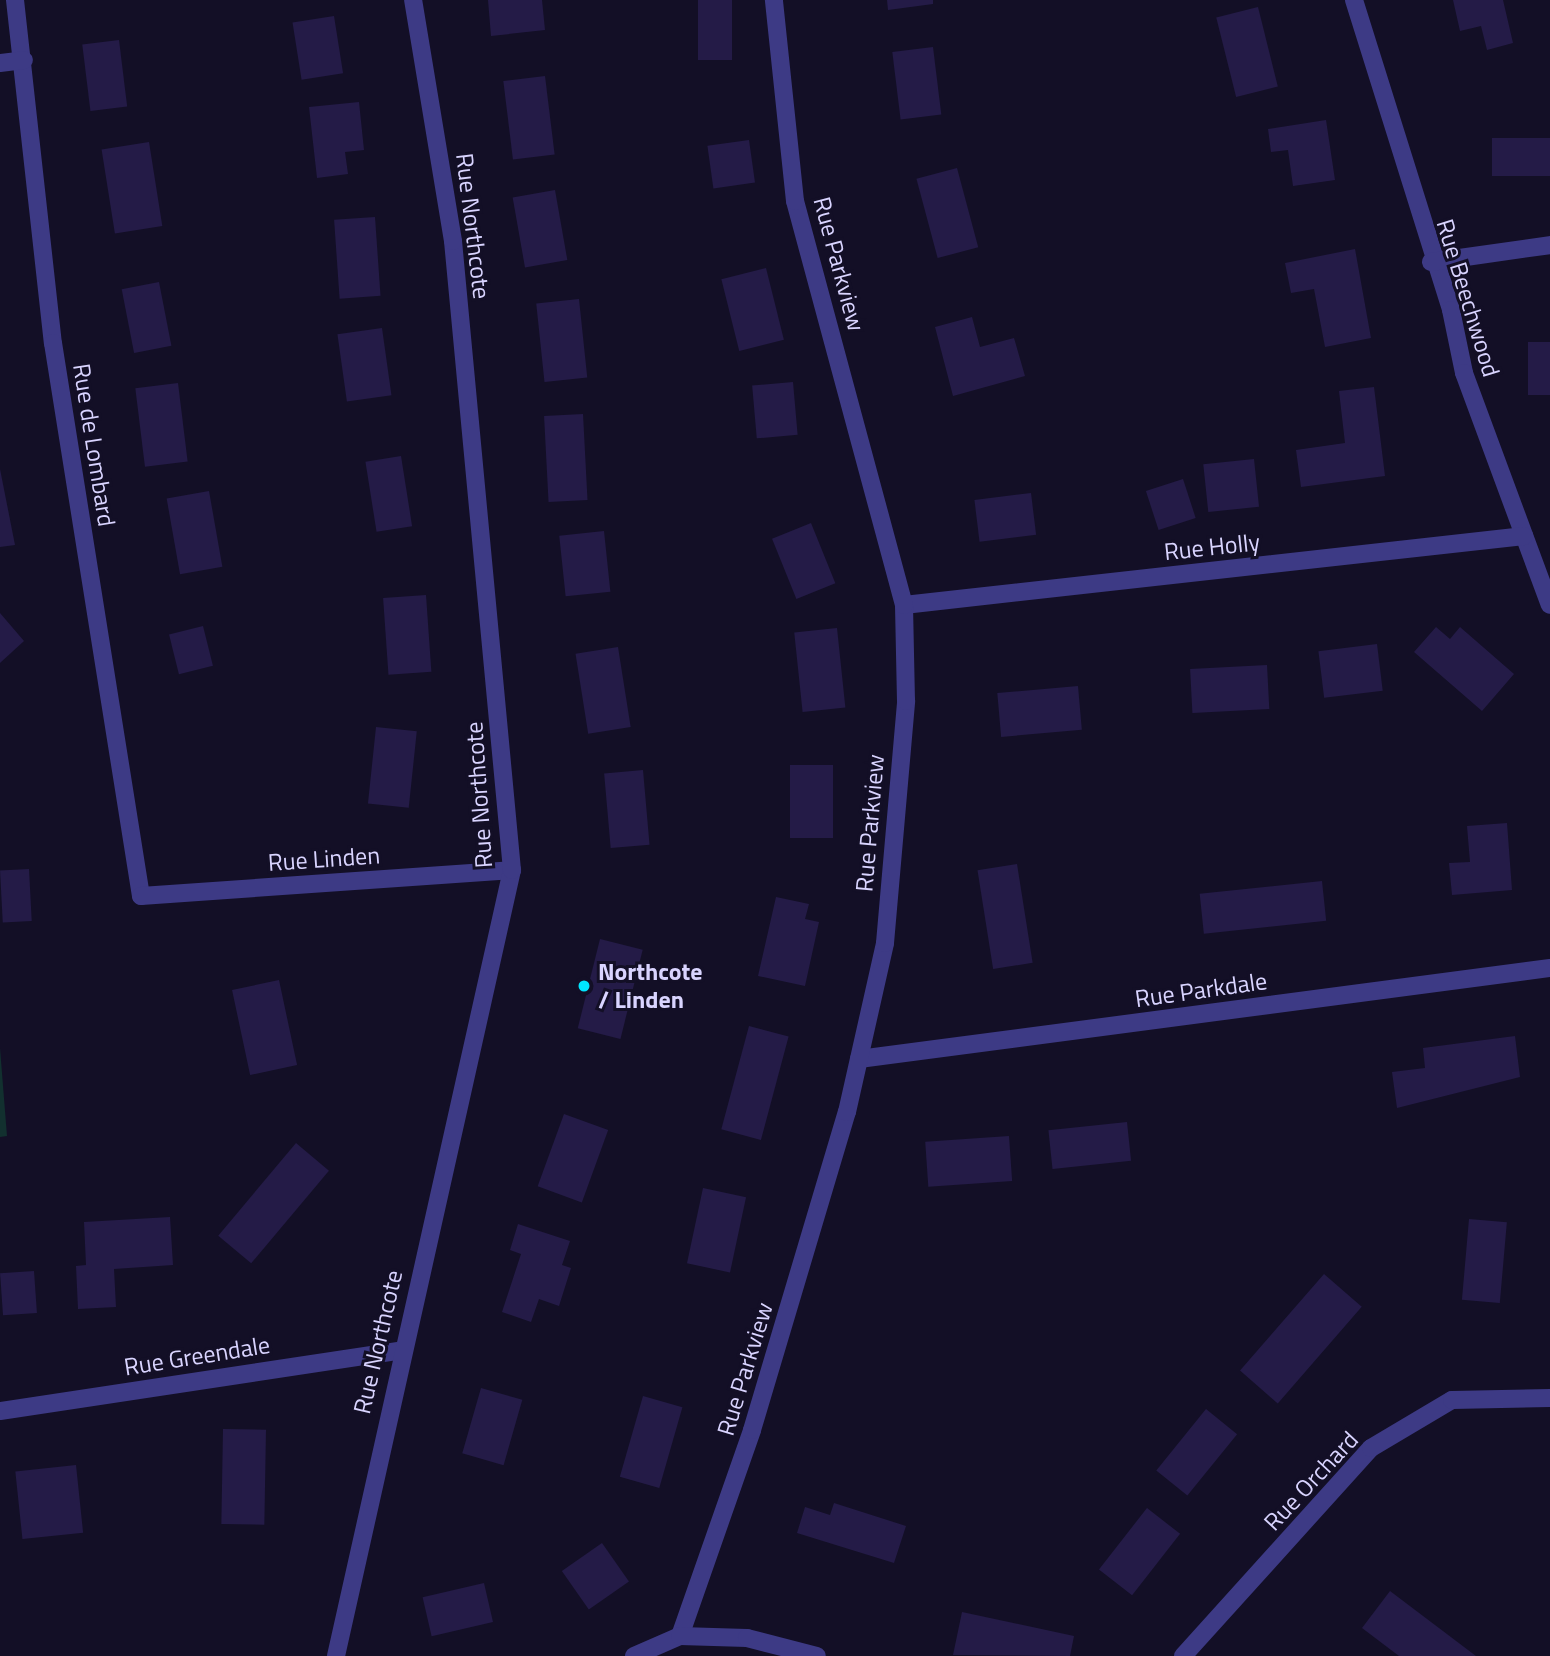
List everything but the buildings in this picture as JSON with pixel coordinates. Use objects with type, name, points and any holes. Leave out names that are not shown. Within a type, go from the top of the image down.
[{"type":"street","name":"Rue de Lombard","points":[[15,0],[24,60],[53,343],[141,896]]},
{"type":"street","name":"Rue Northcote","points":[[336,1656],[401,1350],[512,870],[453,241],[413,0]]},
{"type":"street","name":"Rue Parkview","points":[[680,1636],[752,1430],[859,1059],[884,943],[906,701],[904,605],[794,201],[774,0]]},
{"type":"street","name":"Rue Beechwood","points":[[1354,0],[1431,262],[1451,310],[1464,373],[1550,605]]},
{"type":"street","points":[[0,63],[24,60]]},
{"type":"street","points":[[1431,262],[1550,245]]},
{"type":"street","name":"Rue Holly","points":[[904,605],[1524,536]]},
{"type":"street","name":"Rue Linden","points":[[141,896],[512,870]]},
{"type":"street","name":"Rue Parkdale","points":[[859,1059],[1550,968]]},
{"type":"street","name":"Rue Greendale","points":[[0,1411],[401,1350]]},
{"type":"street","name":"Rue Orchard","points":[[1183,1656],[1371,1448],[1452,1400],[1550,1398]]},
{"type":"street","points":[[634,1656],[680,1636],[747,1637],[817,1656]]},
{"type":"green space","points":[[0,1048],[7,1136],[0,1137]]},
{"type":"place","name":"Northcote / Linden","points":[[584,986]]}]
